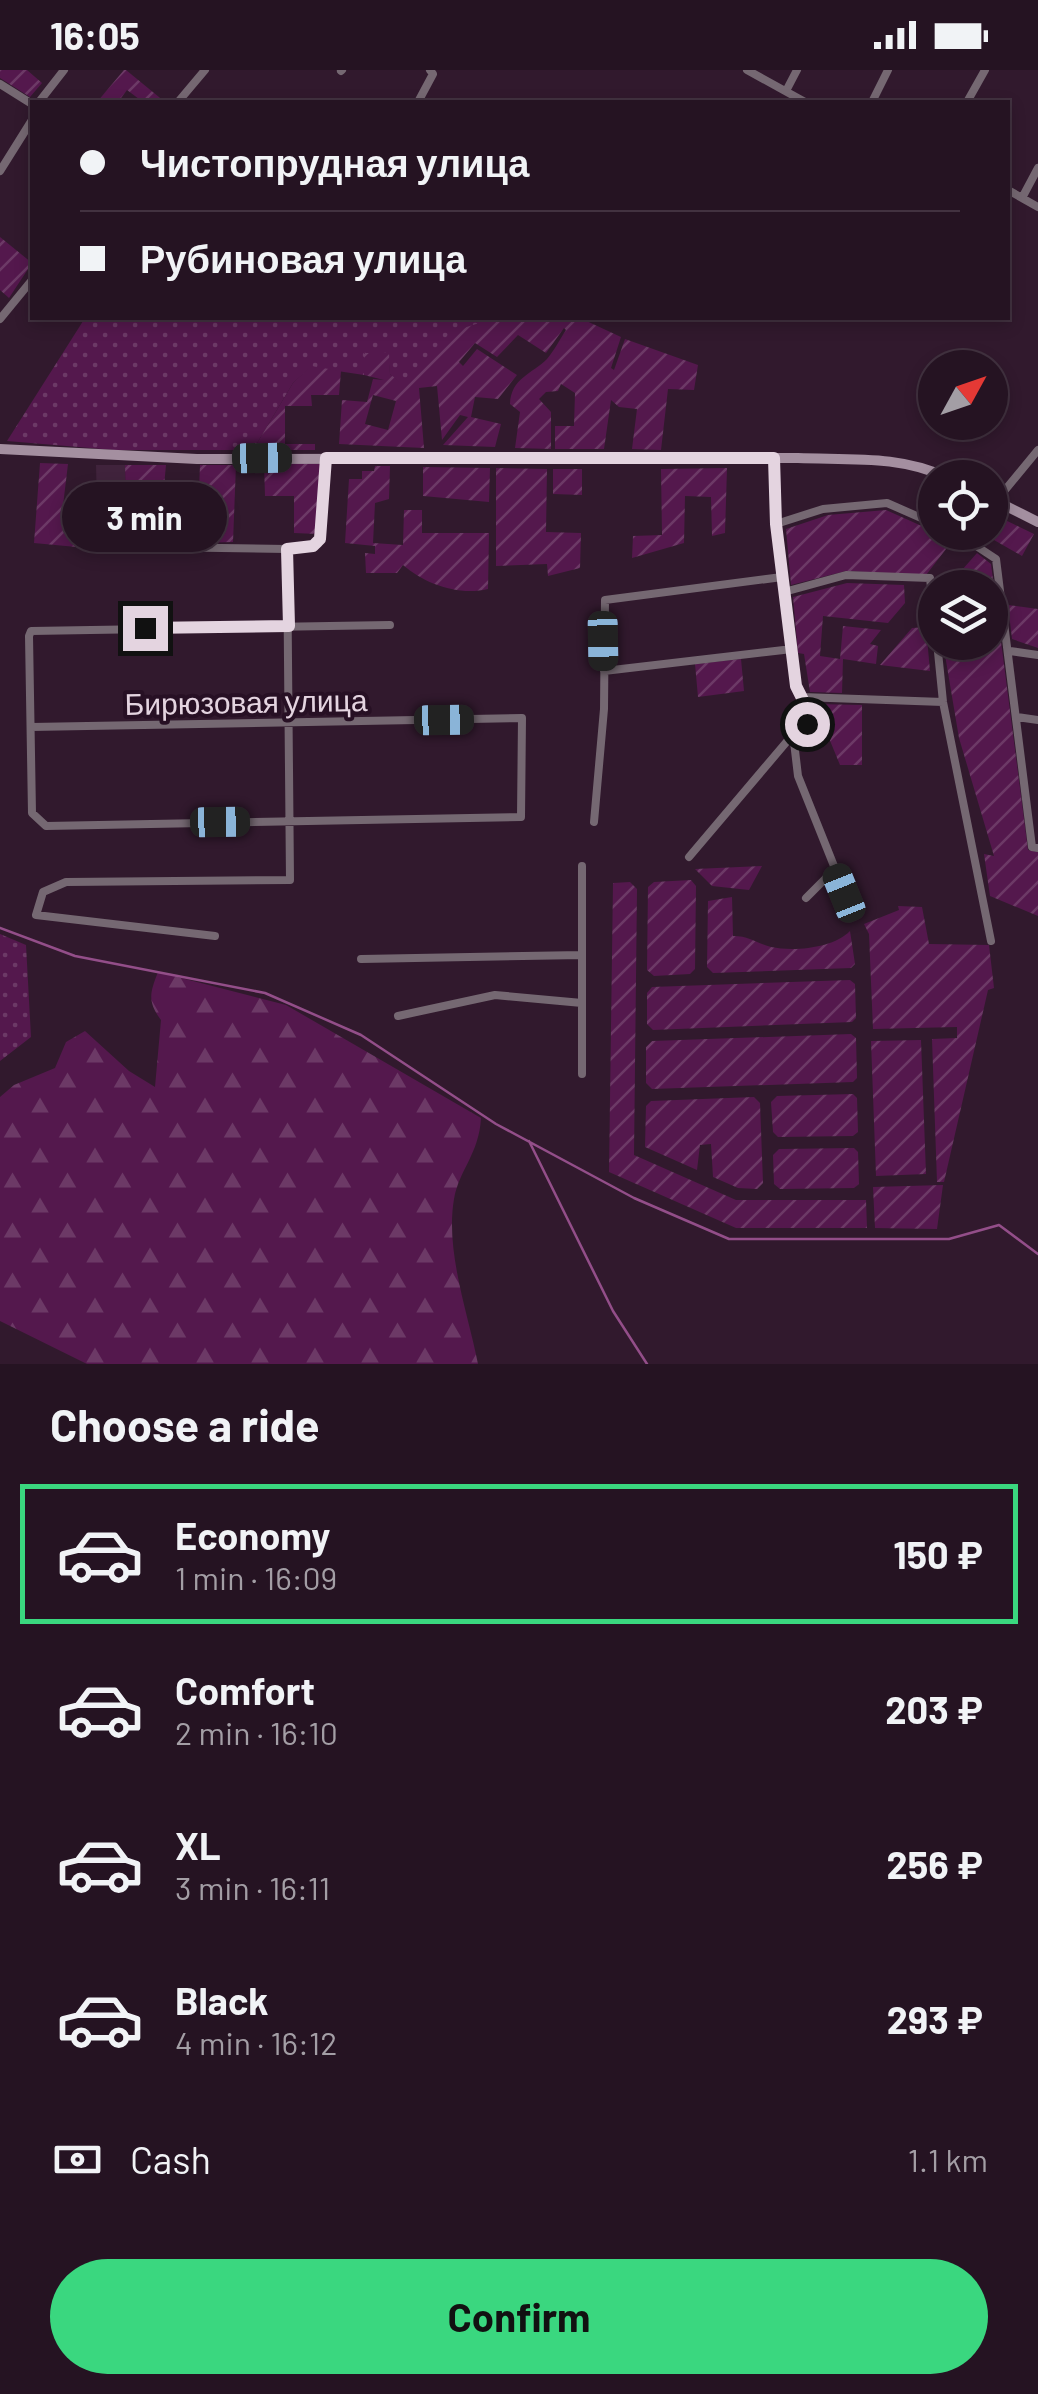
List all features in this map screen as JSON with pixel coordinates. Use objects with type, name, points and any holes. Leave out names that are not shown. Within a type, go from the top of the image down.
[{"type":"main road","points":[[0,450],[197,459],[774,458],[918,466]]},
{"type":"main road","points":[[1008,507],[1038,522]]},
{"type":"street","points":[[39,100],[64,70]]},
{"type":"street","points":[[180,100],[205,70]]},
{"type":"street","points":[[419,100],[433,74],[430,70]]},
{"type":"street","points":[[746,70],[802,100]]},
{"type":"street","points":[[786,92],[797,70]]},
{"type":"street","points":[[873,100],[888,70]]},
{"type":"street","points":[[968,100],[984,70]]},
{"type":"street","points":[[0,84],[30,100]]},
{"type":"street","points":[[0,171],[30,123]]},
{"type":"street","points":[[1022,198],[1038,168]]},
{"type":"street","points":[[1010,191],[1038,208]]},
{"type":"street","points":[[0,319],[30,282]]},
{"type":"street","points":[[1008,483],[1038,450]]},
{"type":"street","points":[[151,548],[313,546],[320,539],[326,458]]},
{"type":"street","points":[[774,458],[776,524],[796,690],[802,697],[808,732],[794,742],[798,776],[854,916]]},
{"type":"street","points":[[776,524],[824,509],[888,502],[918,516]]},
{"type":"street","points":[[215,936],[36,916],[43,892],[66,882],[290,880],[287,549]]},
{"type":"street","points":[[983,550],[996,558],[1032,848],[1038,848]]},
{"type":"street","points":[[784,592],[846,575],[918,578]]},
{"type":"street","points":[[594,822],[605,600],[782,577]]},
{"type":"street","points":[[290,821],[46,826],[32,813],[29,636],[37,630],[390,626]]},
{"type":"street","points":[[604,672],[792,649]]},
{"type":"street","points":[[1010,651],[1038,656]]},
{"type":"street","points":[[939,660],[943,702],[991,942]]},
{"type":"street","points":[[802,697],[943,702]]},
{"type":"street","points":[[1017,717],[1038,720]]},
{"type":"street","name":"Бирюзовая улица","points":[[31,728],[522,718],[521,817],[290,821]]},
{"type":"street","points":[[689,857],[789,738]]},
{"type":"street","points":[[1024,780],[1038,782]]},
{"type":"street","points":[[582,866],[582,1074]]},
{"type":"street","points":[[806,898],[835,870]]},
{"type":"street","points":[[361,959],[582,954]]},
{"type":"street","points":[[398,1016],[495,995],[582,1003]]},
{"type":"shaded area","points":[[96,465],[125,465],[127,544],[98,549]]},
{"type":"green space","points":[[0,70],[27,70],[42,83],[30,97],[0,78]]},
{"type":"green space","points":[[126,70],[163,100],[140,100],[127,90],[120,100],[99,100]]},
{"type":"green space","points":[[0,237],[30,261],[30,266],[9,298],[0,290]]},
{"type":"green space","points":[[84,320],[492,320],[401,384],[390,374],[388,353],[364,353],[364,375],[311,367],[293,383],[253,450],[114,450],[7,441]]},
{"type":"green space","points":[[489,320],[584,320],[621,337],[611,368],[614,370],[625,339],[698,365],[694,390],[668,389],[661,450],[632,449],[637,409],[619,407],[611,400],[604,449],[555,449],[555,426],[574,426],[575,393],[561,384],[558,391],[546,392],[539,399],[551,412],[551,449],[515,448],[520,412],[510,404],[511,395],[523,377],[547,359],[564,328],[546,353],[518,335],[497,357],[475,343],[459,362],[463,366],[477,349],[517,375],[498,399],[475,397],[471,417],[501,424],[495,447],[443,445],[468,417],[460,415],[442,440],[437,386],[419,388],[424,448],[339,444],[342,400],[367,402],[373,379],[384,380],[364,375],[364,353],[389,353],[390,374],[401,383],[451,332]],"holes":[[[373,395],[396,401],[388,430],[365,424]]]},
{"type":"green space","points":[[311,366],[341,371],[339,395],[311,395],[312,406],[285,406],[285,444],[315,444],[315,450],[253,450],[293,383]]},
{"type":"green space","points":[[40,463],[68,464],[61,522],[83,522],[83,501],[96,501],[98,549],[34,543]]},
{"type":"green space","points":[[264,463],[321,464],[317,534],[294,533],[294,496],[265,496]]},
{"type":"green space","points":[[125,465],[166,465],[159,539],[127,544]]},
{"type":"green space","points":[[200,465],[236,465],[233,542],[197,543]]},
{"type":"green space","points":[[375,466],[390,466],[389,499],[375,503],[373,543],[403,545],[404,510],[422,510],[422,533],[489,533],[488,589],[442,587],[403,565],[397,573],[366,573],[365,553],[375,554],[375,546],[345,543],[349,479],[362,479],[362,471],[374,471]]},
{"type":"green space","points":[[423,467],[490,468],[489,502],[423,496]]},
{"type":"green space","points":[[496,468],[547,469],[546,532],[581,533],[580,568],[548,576],[547,564],[496,566]]},
{"type":"green space","points":[[727,468],[725,533],[712,536],[711,497],[685,496],[684,543],[632,558],[633,536],[662,535],[661,469]]},
{"type":"green space","points":[[553,469],[582,469],[582,495],[553,494]]},
{"type":"green space","points":[[886,510],[918,524],[918,550],[945,550],[930,570],[918,570],[918,575],[846,571],[791,585],[786,529],[828,515]]},
{"type":"green space","points":[[1008,521],[1034,534],[1022,556],[1008,548]]},
{"type":"green space","points":[[977,553],[991,564],[992,570],[962,570]]},
{"type":"green space","points":[[847,583],[904,585],[905,603],[888,623],[823,616],[820,656],[840,659],[843,626],[881,630],[870,644],[878,646],[876,664],[843,659],[842,693],[810,692],[804,654],[798,653],[793,597]]},
{"type":"green space","points":[[1008,605],[1038,609],[1038,648],[1012,639]]},
{"type":"green space","points":[[912,628],[918,628],[918,660],[929,660],[930,671],[880,665]]},
{"type":"green space","points":[[741,659],[744,691],[698,697],[695,664]]},
{"type":"green space","points":[[946,660],[1003,660],[1028,850],[1038,852],[1038,916],[990,896],[984,854],[994,856],[959,738]]},
{"type":"green space","points":[[815,704],[862,705],[862,765],[840,765]]},
{"type":"green space","points":[[762,866],[749,890],[712,886],[695,869]]},
{"type":"green space","points":[[691,880],[696,886],[695,969],[690,974],[654,976],[647,970],[648,887],[654,882]]},
{"type":"green space","points":[[630,882],[637,889],[634,1155],[736,1200],[866,1200],[867,1228],[736,1228],[609,1172],[613,883]]},
{"type":"green space","points":[[732,897],[733,936],[771,947],[802,949],[824,945],[850,931],[855,964],[851,968],[713,973],[707,967],[708,901]]},
{"type":"green space","points":[[898,906],[922,907],[929,944],[989,945],[994,988],[988,990],[944,1182],[937,1182],[932,1039],[957,1038],[957,1027],[873,1029],[869,934],[864,924],[899,910]]},
{"type":"green space","points":[[0,934],[26,945],[31,1037],[0,1061]]},
{"type":"green space","points":[[158,972],[286,1005],[481,1118],[477,1142],[454,1199],[452,1219],[455,1261],[478,1364],[87,1364],[0,1321],[0,1097],[14,1085],[55,1068],[66,1042],[85,1031],[129,1071],[155,1087],[161,1020],[151,997]]},
{"type":"green space","points":[[850,980],[855,984],[856,1018],[852,1022],[653,1030],[647,1024],[647,993],[652,987]]},
{"type":"green space","points":[[851,1034],[856,1038],[857,1078],[853,1082],[652,1089],[646,1083],[646,1047],[652,1041]]},
{"type":"green space","points":[[921,1040],[926,1174],[876,1176],[871,1041]]},
{"type":"green space","points":[[853,1094],[857,1098],[858,1132],[853,1136],[778,1137],[773,1132],[771,1102],[777,1096]]},
{"type":"green space","points":[[754,1097],[760,1103],[763,1183],[757,1189],[738,1188],[713,1177],[711,1144],[700,1145],[697,1170],[645,1147],[646,1106],[651,1101]]},
{"type":"green space","points":[[854,1148],[858,1152],[859,1184],[854,1188],[780,1189],[774,1184],[773,1155],[779,1149]]},
{"type":"green space","points":[[943,1185],[937,1229],[875,1228],[873,1187]]},
{"type":"waterway","points":[[0,928],[75,956],[265,993],[361,1035],[496,1124],[634,1198],[729,1239],[949,1239],[999,1225],[1038,1254]]},
{"type":"waterway","points":[[529,1141],[613,1311],[647,1364]]},
{"type":"route","points":[[145,628],[289,626],[287,549],[318,544],[326,458],[774,458],[776,524],[796,690],[804,702],[807,724]]}]
